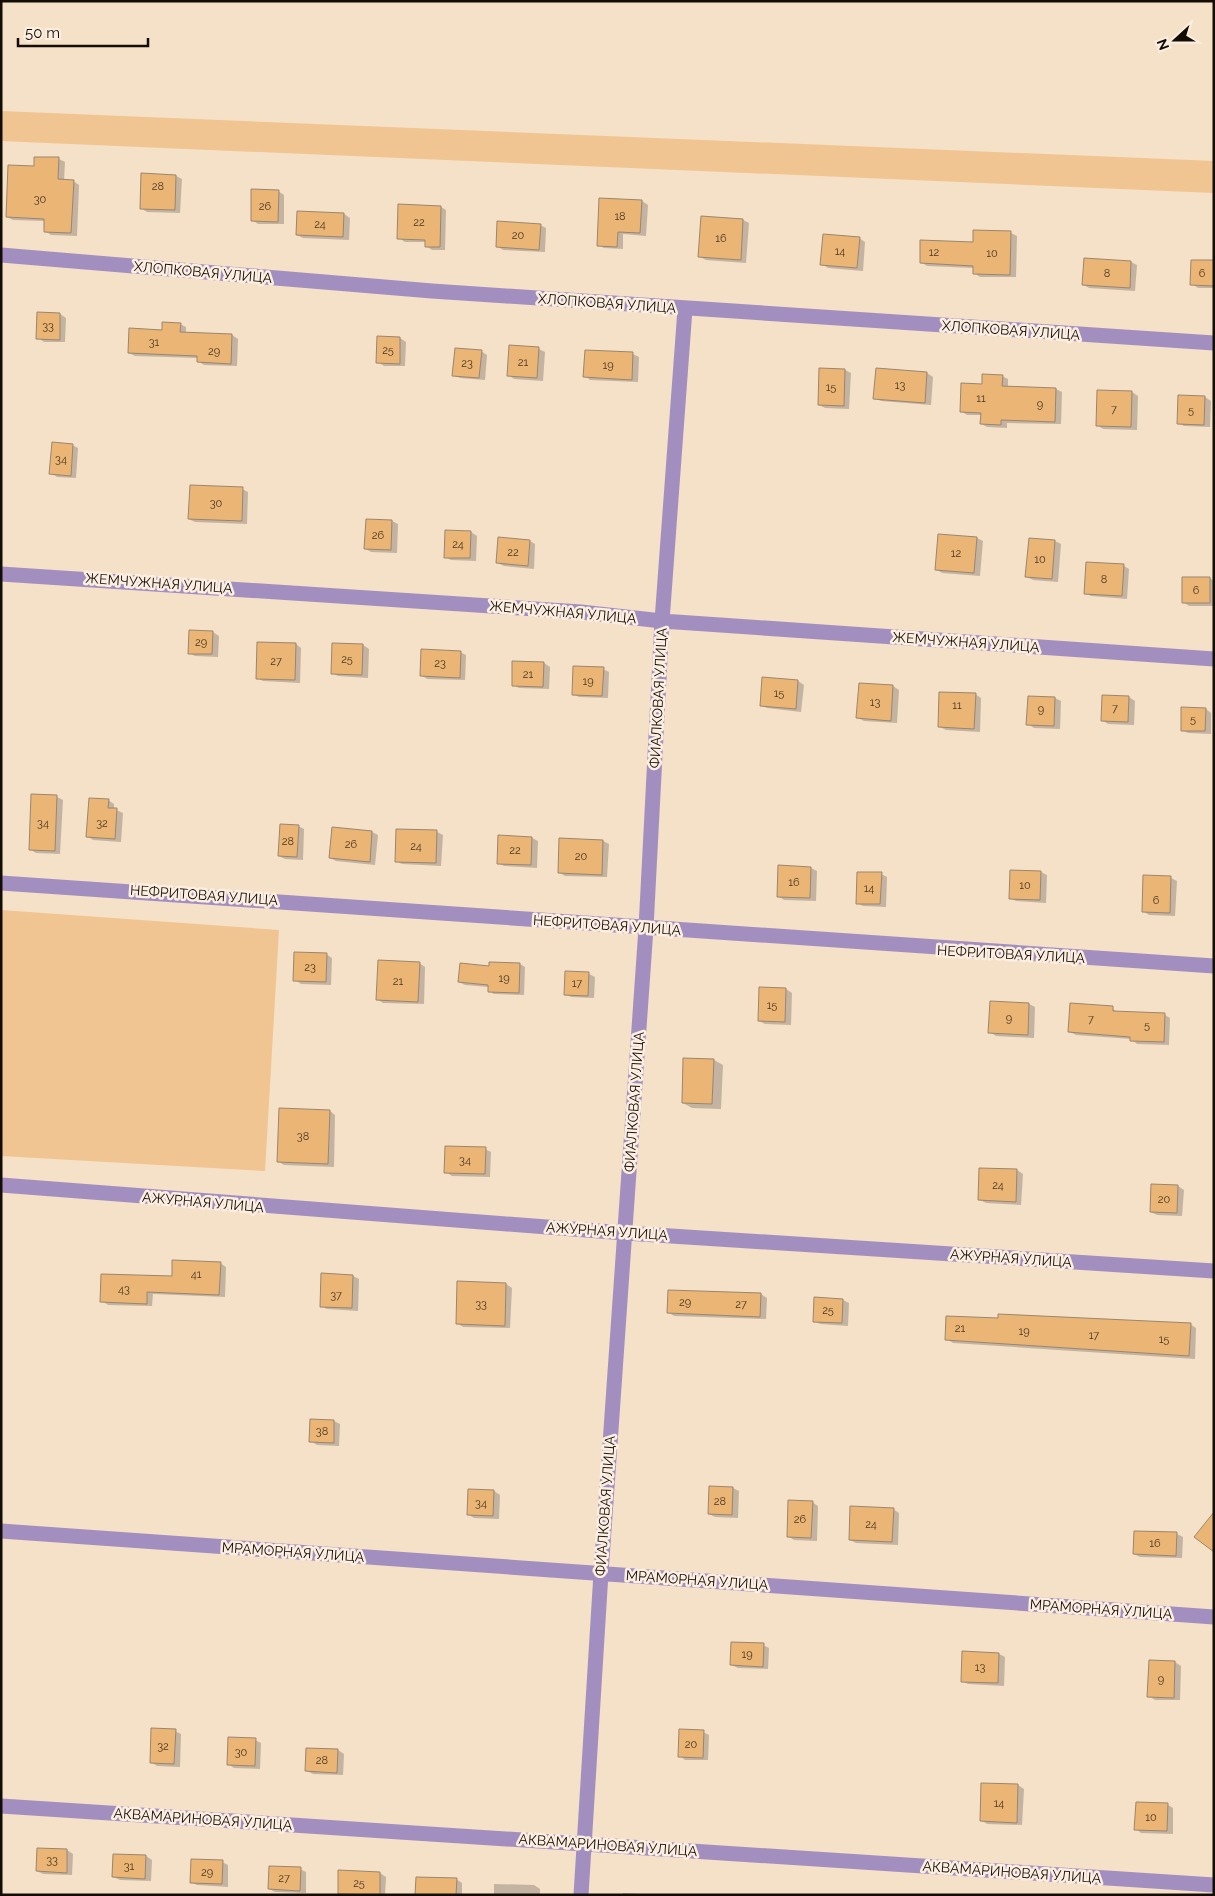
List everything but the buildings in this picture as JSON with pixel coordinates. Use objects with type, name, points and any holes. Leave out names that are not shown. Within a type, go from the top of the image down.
[{"type":"street","name":"ХЛОПКОВАЯ УЛИЦА","points":[[1,255],[432,291],[1214,343]]},
{"type":"street","name":"ФИАЛКОВАЯ УЛИЦА","points":[[581,1895],[600,1573],[646,928],[662,621],[685,309]]},
{"type":"street","name":"ЖЕМЧУЖНАЯ УЛИЦА","points":[[1,574],[581,612],[662,621],[1214,659]]},
{"type":"street","name":"НЕФРИТОВАЯ УЛИЦА","points":[[1,883],[275,900],[929,949],[1214,966]]},
{"type":"street","name":"АЖУРНАЯ УЛИЦА","points":[[1,1185],[625,1232],[1214,1271]]},
{"type":"street","name":"МРАМОРНАЯ УЛИЦА","points":[[1,1531],[1214,1617]]},
{"type":"street","name":"АКВАМАРИНОВАЯ УЛИЦА","points":[[1,1806],[1214,1885]]},
{"type":"shaded area","points":[[1,111],[1214,161],[1214,193],[1,141]]},
{"type":"shaded area","points":[[1,910],[279,930],[265,1171],[1,1156]]}]
